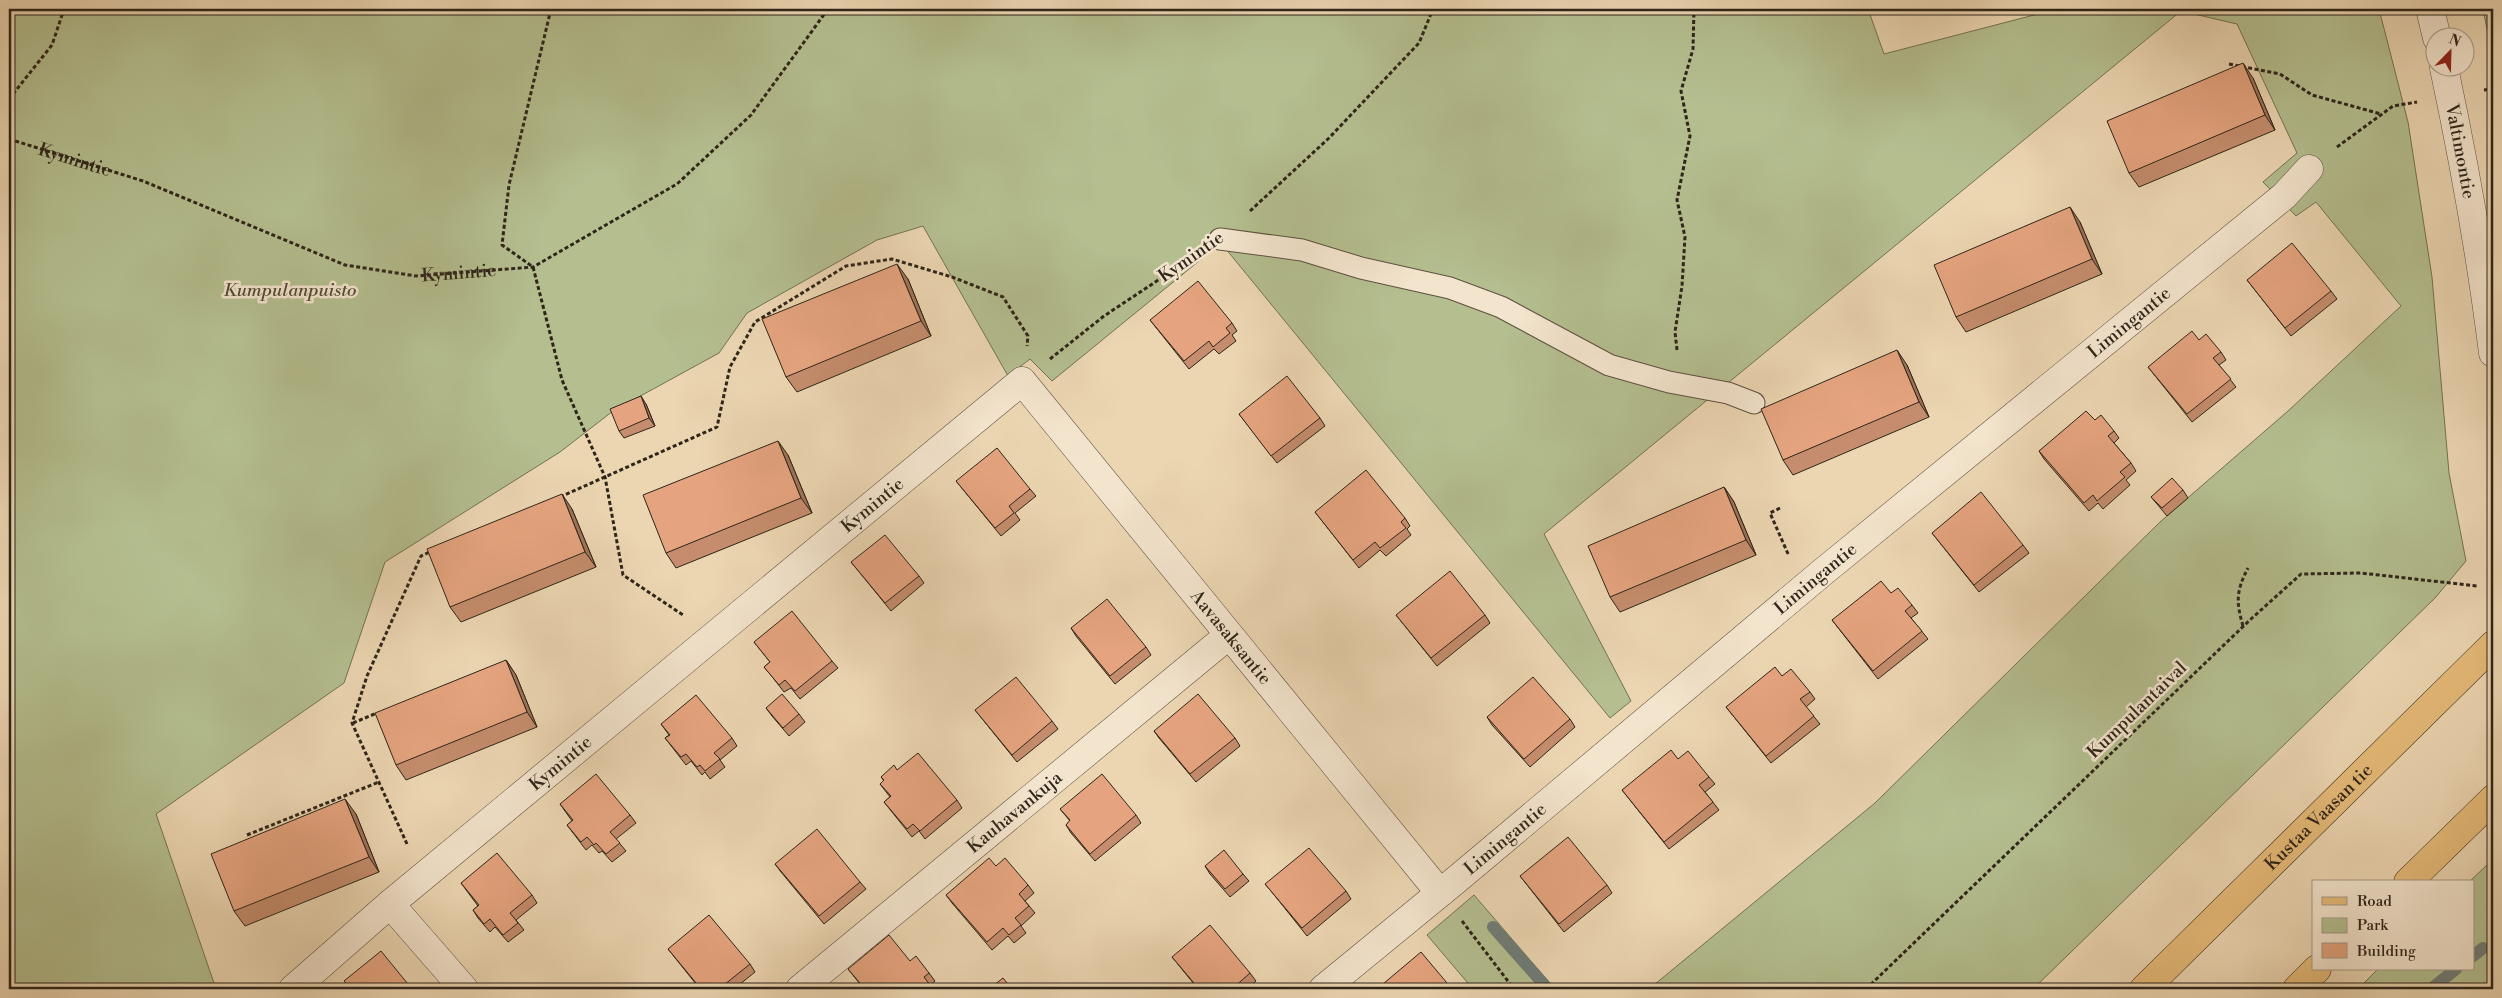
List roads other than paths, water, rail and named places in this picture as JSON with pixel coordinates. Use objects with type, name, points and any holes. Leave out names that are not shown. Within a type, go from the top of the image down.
[{"type":"main road","name":"Kustaa Vaasan tie","points":[[2144,989],[2493,646]]},
{"type":"main road","points":[[2410,880],[2493,799]]},
{"type":"main road","points":[[2297,989],[2316,970]]},
{"type":"street","points":[[2430,9],[2435,28]]},
{"type":"street","name":"Valtimontie","points":[[2446,78],[2456,117],[2476,233],[2493,353]]},
{"type":"street","name":"Limingantie","points":[[1323,989],[1804,588],[2284,196],[2309,169]]},
{"type":"street","name":"Aavasaksantie","points":[[1022,381],[1440,893]]},
{"type":"street","name":"Kymintie","points":[[292,989],[390,904],[1022,381]]},
{"type":"street","name":"Kauhavankuja","points":[[800,989],[1229,635]]},
{"type":"street","points":[[390,904],[464,989]]},
{"type":"lane","points":[[1220,239],[1302,250],[1361,268],[1450,288],[1501,307],[1609,365],[1669,382],[1728,393],[1754,403]]},
{"type":"waterway","points":[[1493,927],[1548,989]]},
{"type":"waterway","points":[[2474,955],[2483,948]]},
{"type":"waterway","points":[[2431,989],[2455,970]]},
{"type":"park label","name":"Kumpulanpuisto","points":[[290,290]]}]
